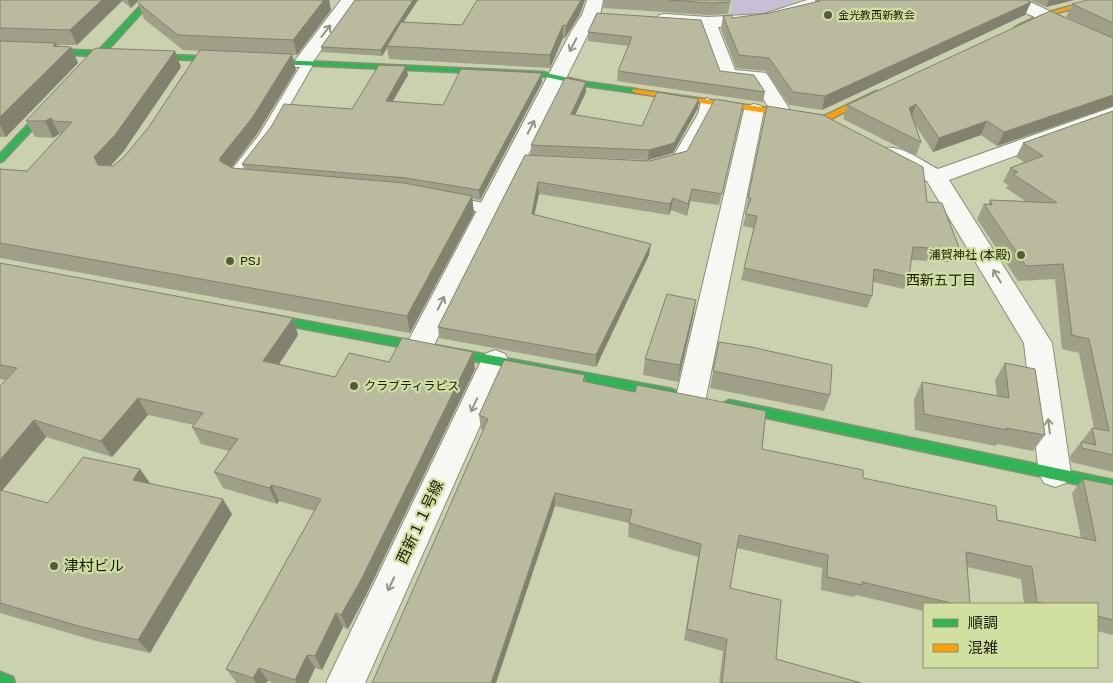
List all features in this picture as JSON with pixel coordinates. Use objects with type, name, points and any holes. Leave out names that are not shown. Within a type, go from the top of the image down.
[{"type":"street","points":[[86,68],[150,0]]},
{"type":"street","points":[[305,63],[350,0]]},
{"type":"street","points":[[650,18],[708,22],[766,19],[824,0]]},
{"type":"street","points":[[1012,0],[1113,48]]},
{"type":"street","points":[[1009,32],[1044,15],[1101,0]]},
{"type":"street","points":[[419,347],[490,208],[523,161],[557,77],[593,7],[610,16]]},
{"type":"street","points":[[708,22],[727,76],[759,76],[782,113]]},
{"type":"street","points":[[0,49],[99,54],[193,67],[305,63],[542,74],[586,84],[825,119],[851,132]]},
{"type":"street","points":[[0,159],[66,89]]},
{"type":"street","points":[[825,119],[886,90]]},
{"type":"street","points":[[245,314],[695,398],[754,110]]},
{"type":"street","points":[[936,177],[1113,113]]},
{"type":"street","points":[[876,146],[936,177],[1038,343],[1055,474]]},
{"type":"street","name":"西新１１号線","points":[[345,683],[495,361]]},
{"type":"street","points":[[719,403],[1113,486]]},
{"type":"street","points":[[0,680],[7,683]]},
{"type":"lane","points":[[257,181],[238,179],[234,176],[265,136],[305,63]]},
{"type":"lane","points":[[648,166],[679,158],[704,114],[707,102]]},
{"type":"lane","points":[[434,200],[490,208]]},
{"type":"shaded area","points":[[732,0],[795,0],[795,3],[766,12],[731,16]]},
{"type":"building","points":[[0,0],[102,0],[70,30],[0,28]]},
{"type":"building","points":[[141,0],[324,0],[293,40],[178,35],[138,3]]},
{"type":"building","points":[[355,0],[413,0],[381,50],[321,47]]},
{"type":"building","points":[[477,0],[581,0],[566,26],[563,25],[550,55],[387,46],[401,22],[462,25]]},
{"type":"building","points":[[669,0],[730,0],[730,2],[710,3]]},
{"type":"building","points":[[818,0],[1026,0],[1031,2],[825,96],[793,92],[769,58],[739,55],[723,16],[732,15],[732,18],[769,13],[820,1]]},
{"type":"building","points":[[1087,0],[1113,0],[1113,23],[1072,4]]},
{"type":"building","points":[[1050,11],[1113,38],[1113,95],[1004,132],[987,121],[939,138],[916,104],[909,108],[921,142],[847,105]]},
{"type":"building","points":[[597,13],[701,20],[720,71],[754,75],[765,92],[618,71],[632,37],[588,32]]},
{"type":"building","points":[[0,41],[56,43],[53,46],[71,47],[0,117]]},
{"type":"building","points":[[95,48],[175,51],[115,135],[94,157],[98,165],[113,166],[124,157],[148,128],[200,50],[292,54],[252,118],[220,158],[220,161],[232,168],[404,183],[472,196],[407,316],[0,243],[0,169],[27,171],[72,122],[53,121],[51,118],[45,121],[26,121]]},
{"type":"building","points":[[379,65],[406,66],[386,101],[443,105],[461,69],[542,73],[479,190],[406,178],[242,164],[271,127],[284,104],[352,109]]},
{"type":"building","points":[[565,78],[586,82],[571,114],[642,126],[657,92],[699,99],[674,143],[649,150],[531,145]]},
{"type":"building","points":[[715,99],[743,104],[722,194],[692,189],[688,204],[673,198],[670,204],[538,182],[532,214],[651,244],[596,355],[438,327],[525,155],[650,161],[687,151]]},
{"type":"building","points":[[767,106],[823,115],[923,167],[927,202],[942,203],[960,250],[913,247],[909,277],[874,269],[872,296],[744,268],[757,216],[745,214],[751,198],[748,198]]},
{"type":"building","points":[[1113,111],[1113,455],[1082,448],[1081,442],[1096,445],[1092,428],[1109,431],[1089,339],[1072,335],[1063,264],[1026,266],[984,204],[992,205],[990,200],[1057,203],[1013,174],[1018,172],[1010,168],[1043,156],[1023,143]]},
{"type":"building","points":[[0,263],[293,318],[263,361],[335,377],[349,353],[389,362],[402,338],[473,352],[361,580],[341,615],[336,613],[315,656],[307,655],[295,680],[259,668],[253,678],[226,669],[321,499],[272,485],[269,488],[214,472],[238,439],[192,427],[203,413],[138,398],[101,441],[34,420],[0,460],[0,386],[17,368],[0,365]]},
{"type":"building","points":[[667,294],[696,300],[680,365],[645,359]]},
{"type":"building","points":[[719,342],[832,365],[830,395],[713,371]]},
{"type":"building","points":[[504,360],[585,375],[583,381],[635,392],[637,385],[766,411],[762,449],[863,470],[863,478],[996,506],[997,520],[1096,541],[1083,479],[1113,485],[1113,620],[1098,616],[1098,603],[1037,602],[1032,567],[966,552],[970,603],[951,603],[862,582],[862,585],[827,577],[828,555],[739,535],[730,588],[781,600],[776,659],[861,683],[722,683],[727,639],[687,629],[701,544],[629,523],[632,510],[555,493],[491,683],[372,683],[488,419],[479,415]]},
{"type":"building","points":[[1005,363],[1035,369],[1045,435],[1006,428],[1007,430],[924,414],[922,382],[1009,398]]},
{"type":"building","points":[[83,457],[140,469],[133,480],[223,499],[138,640],[82,627],[0,603],[0,490],[48,503]]},
{"type":"traffic: fast","points":[[91,63],[150,0]]},
{"type":"traffic: fast","points":[[0,49],[542,74],[586,84],[636,91]]},
{"type":"traffic: fast","points":[[0,159],[55,101]]},
{"type":"traffic: fast","points":[[257,316],[672,394]]},
{"type":"traffic: fast","points":[[729,405],[1113,486]]},
{"type":"traffic: fast","points":[[0,680],[7,683]]},
{"type":"traffic: slow","points":[[1019,27],[1044,15],[1101,0]]},
{"type":"traffic: slow","points":[[636,91],[825,119],[879,93]]},
{"type":"place","name":"金光教西新教会","points":[[828,15]]},
{"type":"place","name":"浦賀神社 (本殿)","points":[[1021,255]]},
{"type":"place","name":"PSJ","points":[[230,261]]},
{"type":"place","name":"クラブティラピス","points":[[354,386]]},
{"type":"place","name":"津村ビル","points":[[54,566]]},
{"type":"district","name":"西新五丁目","points":[[941,280]]}]
